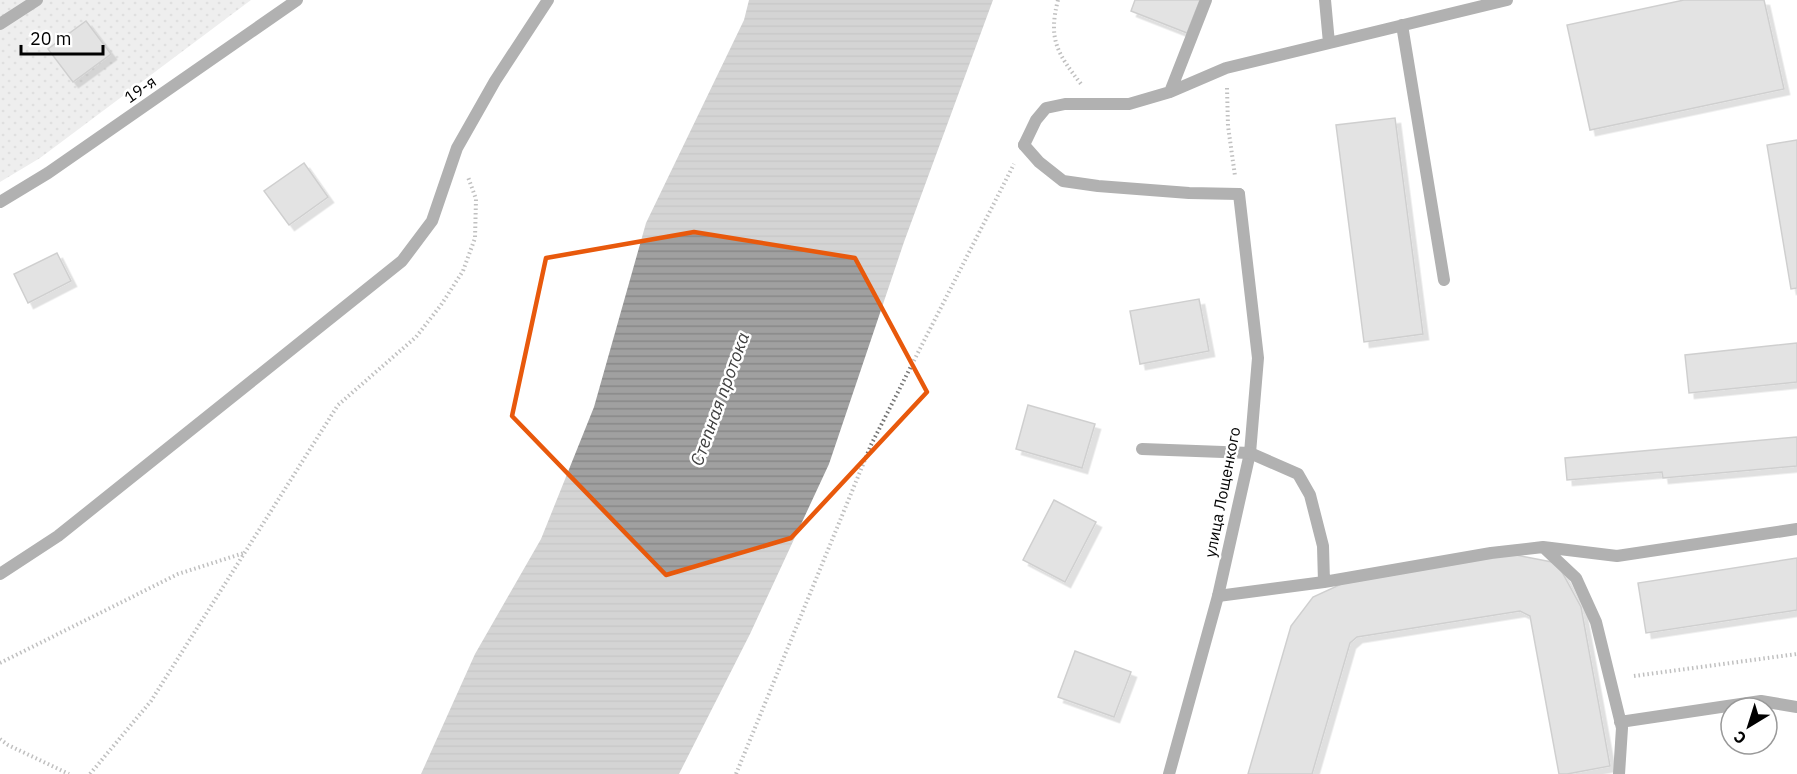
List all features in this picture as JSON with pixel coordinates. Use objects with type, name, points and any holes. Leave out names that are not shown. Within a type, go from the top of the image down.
[{"type":"street","points":[[0,24],[38,0]]},
{"type":"street","name":"19-я","points":[[0,202],[48,173],[297,0]]},
{"type":"street","points":[[0,574],[58,536],[402,261],[432,221],[457,148],[495,81],[548,0]]},
{"type":"street","points":[[1170,92],[1206,0]]},
{"type":"street","points":[[1325,0],[1329,43]]},
{"type":"street","points":[[1239,194],[1189,193],[1063,181],[1039,162],[1024,145],[1036,120],[1046,108],[1065,104],[1129,104],[1170,92],[1226,68],[1507,0]]},
{"type":"street","points":[[1402,26],[1444,280]]},
{"type":"street","name":"улица Лощенкого","points":[[1169,774],[1218,596],[1250,453],[1258,358],[1239,194]]},
{"type":"street","points":[[1142,449],[1250,453],[1298,474],[1310,495],[1323,546],[1324,582]]},
{"type":"street","points":[[1218,596],[1324,582],[1491,553],[1544,547],[1617,556],[1797,529]]},
{"type":"street","points":[[1544,547],[1576,578],[1596,622],[1622,728],[1619,774]]},
{"type":"street","points":[[1620,722],[1761,701],[1797,707]]},
{"type":"path","points":[[1058,0],[1054,16],[1054,35],[1063,61],[1082,86],[1104,104]]},
{"type":"path","points":[[1226,68],[1228,126],[1239,194]]},
{"type":"path","points":[[736,774],[871,445],[1024,145]]},
{"type":"path","points":[[90,774],[151,701],[338,405],[416,337],[441,305],[463,271],[475,238],[476,199],[457,148]]},
{"type":"path","points":[[0,663],[178,574],[245,553]]},
{"type":"path","points":[[1634,676],[1797,654]]},
{"type":"path","points":[[0,739],[69,774]]},
{"type":"highlighted area","points":[[694,232],[855,258],[927,392],[791,538],[666,575],[512,416],[546,258]]},
{"type":"shaded area","points":[[0,0],[251,0],[40,158],[0,182]]},
{"type":"water","name":"Степная протока","points":[[749,0],[993,0],[904,242],[829,464],[750,634],[679,774],[421,774],[475,654],[541,539],[594,407],[646,223],[744,20]]},
{"type":"building","points":[[1135,0],[1200,0],[1187,33],[1131,11]]},
{"type":"building","points":[[1684,0],[1764,0],[1784,89],[1590,130],[1567,25]]},
{"type":"building","points":[[86,21],[111,54],[73,82],[48,49]]},
{"type":"building","points":[[1395,118],[1423,334],[1364,342],[1336,125]]},
{"type":"building","points":[[1797,140],[1797,288],[1791,289],[1767,145]]},
{"type":"building","points":[[304,163],[328,197],[289,225],[264,191]]},
{"type":"building","points":[[57,253],[71,281],[28,303],[14,274]]},
{"type":"building","points":[[1199,299],[1209,351],[1140,364],[1130,311]]},
{"type":"building","points":[[1797,343],[1797,382],[1689,393],[1685,355]]},
{"type":"building","points":[[1028,405],[1095,424],[1082,468],[1016,449]]},
{"type":"building","points":[[1797,437],[1797,466],[1663,478],[1662,472],[1567,480],[1565,458]]},
{"type":"building","points":[[1054,500],[1096,522],[1065,582],[1023,560]]},
{"type":"building","points":[[1511,554],[1557,563],[1581,607],[1610,766],[1559,774],[1530,616],[1520,611],[1357,637],[1350,643],[1312,774],[1248,774],[1291,626],[1313,597],[1348,581]]},
{"type":"building","points":[[1797,558],[1797,610],[1646,633],[1638,583]]},
{"type":"building","points":[[1075,651],[1131,672],[1114,717],[1058,697]]}]
